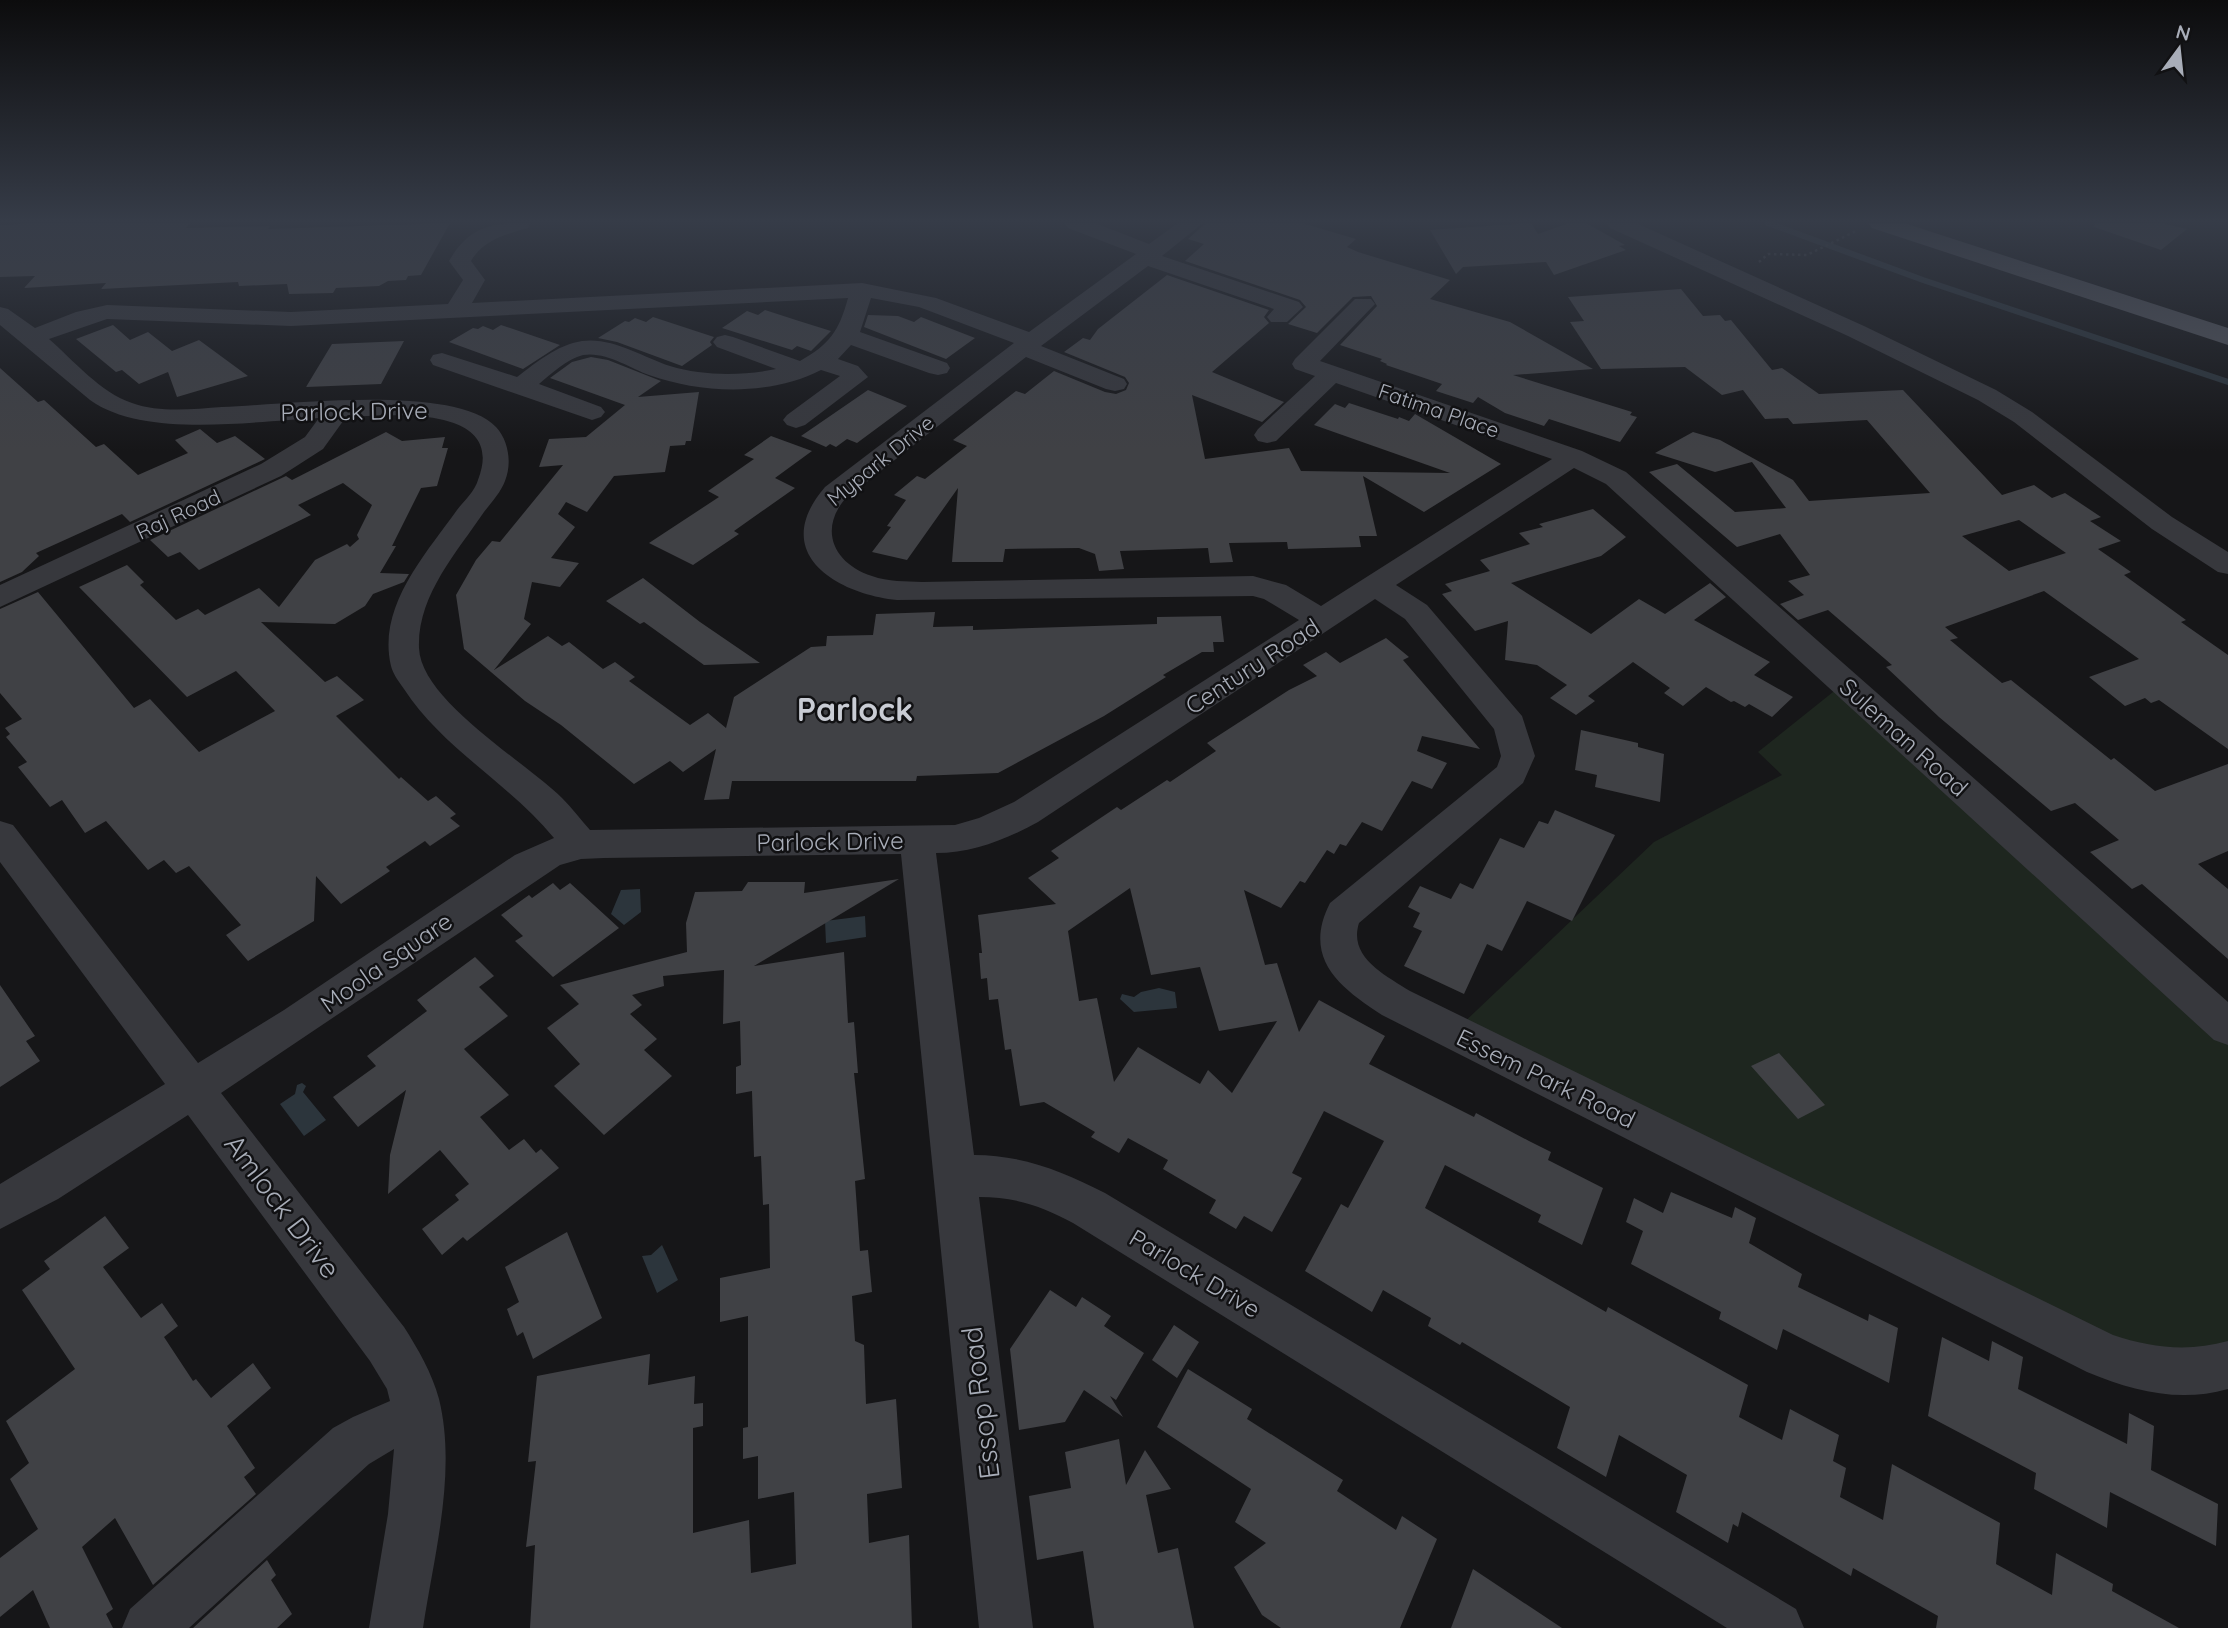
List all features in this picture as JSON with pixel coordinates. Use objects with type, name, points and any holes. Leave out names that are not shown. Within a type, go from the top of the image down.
[{"type":"main road","points":[[2112,299],[2228,337]]},
{"type":"main road","points":[[2173,299],[2228,316]]},
{"type":"street","points":[[456,311],[463,299]]},
{"type":"street","points":[[32,337],[84,317],[107,312],[291,319],[689,299]]},
{"type":"street","points":[[520,386],[569,354],[585,348],[611,352],[663,371],[703,379],[757,380],[778,377],[811,365],[847,335],[859,299]]},
{"type":"street","points":[[913,299],[1028,345],[1115,384]]},
{"type":"street","name":"Mypark Drive","points":[[1090,299],[824,504],[818,514],[816,531],[821,550],[835,567],[858,582],[903,591],[1253,586],[1275,593],[1323,621]]},
{"type":"street","points":[[1269,299],[1291,307],[1279,317]]},
{"type":"street","points":[[1783,299],[1987,395],[2023,417],[2162,523],[2228,565]]},
{"type":"street","name":"Fatima Place","points":[[1363,304],[1304,364],[1573,457]]},
{"type":"street","name":"Parlock Drive","points":[[0,314],[32,337],[99,395],[113,405],[132,412],[180,417],[413,407],[450,412],[475,422],[493,440],[496,466],[492,481],[428,572],[410,605],[403,648],[408,670],[428,700],[454,727],[549,807],[581,845],[917,840],[954,1178],[985,1175],[1019,1177],[1053,1189],[1089,1208],[1777,1628]]},
{"type":"street","points":[[847,335],[939,368]]},
{"type":"street","points":[[725,342],[811,365],[849,371],[856,377],[796,420]]},
{"type":"street","points":[[442,360],[592,412]]},
{"type":"street","points":[[1267,435],[1332,373]]},
{"type":"street","name":"Raj Road","points":[[0,597],[271,470],[314,443],[339,409]]},
{"type":"street","name":"Century Road","points":[[917,840],[955,839],[982,833],[1026,813],[1573,457]]},
{"type":"street","name":"Suleman Road","points":[[1573,457],[1606,471],[1628,488],[2228,1027]]},
{"type":"street","name":"Essem Park Road","points":[[1376,586],[1416,612],[1499,711],[1515,736],[1518,756],[1511,774],[1343,914],[1338,927],[1338,950],[1366,984],[1396,1003],[2104,1354],[2158,1371],[2213,1371],[2228,1365]]},
{"type":"street","name":"Amlock Drive","points":[[0,835],[387,1344],[406,1373],[416,1404],[416,1495],[396,1628]]},
{"type":"street","name":"Moola Square","points":[[0,1207],[43,1184],[298,1022],[528,865],[550,853],[581,845]]},
{"type":"street","name":"Essop Road","points":[[954,1178],[1006,1628]]},
{"type":"street","points":[[149,1628],[351,1446],[370,1434],[416,1416]]},
{"type":"shaded area","points":[[1843,684],[2228,1030],[2228,1349],[2145,1358],[1457,1029],[1654,842],[1782,775],[1758,752]]},
{"type":"shaded area","points":[[640,889],[641,912],[624,925],[611,914],[621,890]]},
{"type":"shaded area","points":[[865,916],[866,937],[826,943],[825,921]]},
{"type":"shaded area","points":[[1159,988],[1175,992],[1177,1008],[1134,1012],[1120,999],[1122,994],[1134,997],[1141,992]]},
{"type":"shaded area","points":[[302,1083],[306,1086],[303,1092],[326,1120],[304,1136],[280,1104],[295,1094],[297,1085]]},
{"type":"shaded area","points":[[662,1245],[678,1280],[657,1293],[642,1256],[651,1255]]},
{"type":"building","points":[[1136,299],[1237,299],[1269,310],[1264,317],[1269,323],[1212,372],[1284,402],[1262,422],[1192,395],[1205,459],[1289,448],[1301,471],[1450,473],[1314,425],[1335,404],[1345,408],[1349,403],[1409,421],[1415,414],[1501,464],[1424,512],[1363,476],[1377,536],[1359,536],[1361,547],[1288,549],[1287,542],[1229,543],[1233,562],[1210,563],[1208,548],[1120,551],[1124,569],[1099,571],[1095,554],[1079,548],[1005,549],[1003,562],[952,562],[958,488],[907,560],[872,552],[891,527],[887,526],[906,500],[894,495],[917,476],[925,479],[967,446],[953,440],[1016,391],[1025,394],[1054,371],[1105,392],[1116,394],[1126,390],[1129,383],[1125,377],[1064,352],[1083,338],[1090,340],[1098,329]]},
{"type":"building","points":[[1297,299],[1351,299],[1317,333],[1288,324],[1306,307]]},
{"type":"building","points":[[1373,299],[1430,299],[1510,322],[1593,369],[1513,375],[1632,412],[1630,415],[1637,417],[1620,442],[1549,419],[1544,426],[1505,413],[1478,397],[1473,403],[1436,391],[1442,384],[1386,365],[1380,361],[1382,359],[1340,345],[1377,306]]},
{"type":"building","points":[[1569,299],[1689,299],[1703,316],[1720,315],[1725,321],[1731,320],[1772,370],[1782,368],[1819,394],[1903,390],[2002,495],[2034,485],[2052,498],[2065,493],[2101,517],[2090,521],[2121,541],[2098,549],[2131,572],[2124,575],[2186,620],[2181,622],[2228,655],[2228,749],[2159,700],[2151,703],[2145,698],[2125,706],[2089,677],[2139,659],[2044,591],[1945,627],[1958,638],[1950,640],[2002,683],[2011,680],[2111,760],[2114,758],[2155,791],[2228,764],[2228,851],[2198,864],[2228,889],[2228,959],[2142,884],[2132,889],[2090,852],[2119,840],[2075,803],[2051,811],[1939,717],[1886,667],[1892,665],[1828,610],[1798,620],[1780,604],[1804,595],[1788,581],[1810,575],[1780,534],[1737,547],[1649,472],[1677,464],[1735,512],[1786,508],[1752,462],[1715,472],[1655,453],[1693,432],[1720,440],[1793,480],[1809,501],[1930,493],[1867,420],[1793,424],[1788,418],[1765,419],[1743,390],[1722,395],[1685,367],[1601,369],[1570,322],[1584,321]],"holes":[[[2019,520],[2066,553],[2009,571],[1962,536]]]},
{"type":"building","points":[[765,310],[831,331],[811,351],[797,346],[792,350],[722,328],[747,311],[758,315]]},
{"type":"building","points":[[868,315],[898,316],[914,322],[921,317],[975,338],[946,359],[864,327]]},
{"type":"building","points":[[653,317],[714,337],[710,342],[712,345],[682,366],[617,342],[598,338],[625,321],[629,322],[635,318],[646,322]]},
{"type":"building","points":[[113,325],[130,340],[148,332],[172,351],[199,340],[248,376],[177,397],[168,372],[139,384],[122,370],[116,372],[76,339]]},
{"type":"building","points":[[501,325],[560,345],[523,369],[449,342],[473,328],[483,326],[493,330]]},
{"type":"building","points":[[404,341],[381,384],[306,387],[332,344]]},
{"type":"building","points":[[591,357],[608,360],[661,381],[638,397],[699,392],[691,441],[686,441],[685,445],[670,446],[665,472],[614,476],[587,512],[566,502],[558,514],[575,527],[551,558],[579,563],[560,587],[532,582],[524,619],[531,624],[494,670],[548,636],[562,646],[569,642],[603,669],[615,662],[635,677],[629,681],[690,725],[708,713],[726,728],[734,697],[811,647],[826,646],[827,636],[873,635],[876,614],[935,612],[933,627],[973,626],[973,630],[1157,624],[1157,617],[1221,616],[1224,642],[1213,642],[1214,652],[1202,652],[1104,716],[998,773],[917,776],[916,781],[732,781],[729,799],[704,800],[716,749],[683,772],[670,761],[634,784],[561,725],[525,701],[464,649],[456,595],[476,560],[492,541],[500,542],[563,465],[539,467],[549,439],[586,437],[625,405],[550,378],[572,362]]},
{"type":"building","points":[[0,368],[38,402],[44,400],[96,447],[104,444],[138,475],[188,453],[175,440],[200,429],[217,443],[235,436],[265,459],[130,522],[122,514],[36,553],[39,556],[22,572],[0,582]]},
{"type":"building","points":[[868,390],[907,406],[857,443],[847,439],[836,447],[830,444],[826,447],[801,436]]},
{"type":"building","points":[[386,432],[402,441],[445,437],[442,448],[448,448],[437,486],[421,488],[392,546],[396,546],[380,573],[409,574],[404,582],[373,594],[365,606],[335,624],[261,622],[325,682],[337,676],[364,700],[336,716],[399,779],[401,777],[428,801],[436,796],[456,814],[450,818],[460,826],[430,846],[425,841],[386,867],[390,871],[341,904],[316,876],[314,921],[248,961],[226,935],[241,925],[189,866],[176,873],[164,860],[148,870],[106,821],[85,833],[62,800],[50,807],[18,767],[27,762],[6,737],[10,734],[5,728],[22,719],[0,693],[0,609],[38,592],[134,708],[150,699],[199,752],[275,711],[236,671],[187,697],[79,587],[127,565],[144,582],[140,585],[176,620],[198,609],[205,615],[259,588],[279,607],[315,560],[347,544],[350,547],[359,539],[357,535],[372,505],[343,483],[298,505],[311,515],[199,570],[180,552],[168,557],[150,540],[286,476],[292,480]]},
{"type":"building","points":[[771,436],[812,451],[775,478],[795,488],[734,531],[739,534],[693,565],[649,543],[719,497],[708,491],[754,459],[744,455]]},
{"type":"building","points":[[1593,509],[1626,537],[1601,556],[1511,583],[1591,634],[1639,599],[1665,614],[1710,583],[1726,597],[1694,620],[1770,662],[1754,675],[1793,697],[1772,717],[1749,704],[1745,707],[1731,702],[1706,687],[1683,706],[1664,693],[1670,688],[1633,662],[1588,696],[1595,701],[1576,715],[1550,698],[1567,685],[1537,665],[1505,660],[1508,621],[1475,631],[1442,594],[1452,591],[1445,584],[1490,571],[1480,560],[1530,544],[1519,533],[1543,527],[1539,524]]},
{"type":"building","points":[[643,578],[760,663],[704,665],[644,622],[640,624],[606,601]]},
{"type":"building","points":[[1386,638],[1409,657],[1403,660],[1480,749],[1422,736],[1417,751],[1447,763],[1432,789],[1412,781],[1382,831],[1362,822],[1346,846],[1340,844],[1334,854],[1327,850],[1305,883],[1300,881],[1281,908],[1244,890],[1265,965],[1277,963],[1299,1032],[1319,1000],[1385,1036],[1369,1064],[1474,1117],[1476,1113],[1551,1152],[1548,1160],[1603,1188],[1582,1245],[1538,1222],[1541,1215],[1445,1165],[1425,1208],[1606,1312],[1608,1307],[1748,1385],[1739,1417],[1782,1440],[1790,1409],[1839,1435],[1833,1461],[1846,1468],[1840,1497],[1883,1520],[1892,1464],[2000,1523],[1996,1564],[2052,1595],[2056,1553],[2113,1584],[2112,1591],[2179,1628],[1936,1628],[1938,1616],[1853,1568],[1851,1576],[1742,1512],[1738,1527],[1733,1524],[1728,1543],[1676,1512],[1687,1475],[1619,1435],[1606,1477],[1557,1448],[1570,1407],[1462,1342],[1460,1345],[1428,1326],[1431,1318],[1383,1290],[1372,1312],[1305,1271],[1341,1204],[1348,1208],[1384,1141],[1324,1111],[1292,1173],[1302,1178],[1272,1232],[1244,1216],[1236,1229],[1209,1213],[1216,1200],[1163,1169],[1168,1160],[1128,1138],[1119,1153],[1091,1137],[1095,1132],[1044,1102],[1020,1106],[1011,1049],[1005,1050],[998,999],[989,1000],[987,978],[981,979],[979,953],[982,953],[978,915],[1056,904],[1028,878],[1059,858],[1051,851],[1117,807],[1121,810],[1167,780],[1170,782],[1216,751],[1207,743],[1289,690],[1317,676],[1303,665],[1326,652],[1340,663]],"holes":[[[1130,888],[1151,975],[1200,967],[1219,1031],[1277,1021],[1232,1093],[1208,1070],[1200,1084],[1138,1047],[1114,1082],[1097,998],[1079,1001],[1068,931]]]},
{"type":"building","points":[[1581,730],[1638,743],[1638,747],[1664,754],[1660,802],[1595,787],[1597,775],[1575,770]]},
{"type":"building","points":[[1555,810],[1615,835],[1572,921],[1527,901],[1502,951],[1487,944],[1464,994],[1404,966],[1422,931],[1413,927],[1420,913],[1408,907],[1420,886],[1451,899],[1460,883],[1473,889],[1500,838],[1524,848],[1539,821],[1548,824]]},
{"type":"building","points":[[899,879],[754,966],[844,952],[848,1023],[854,1022],[858,1073],[854,1073],[865,1179],[855,1181],[860,1251],[868,1250],[872,1292],[852,1296],[855,1341],[864,1345],[866,1404],[896,1399],[902,1488],[867,1494],[869,1543],[909,1535],[912,1628],[530,1628],[535,1545],[526,1547],[536,1461],[528,1462],[537,1376],[650,1354],[648,1385],[695,1376],[694,1404],[703,1403],[703,1426],[693,1428],[693,1533],[749,1520],[751,1573],[796,1564],[794,1492],[758,1499],[758,1456],[743,1459],[743,1428],[748,1427],[748,1316],[720,1322],[720,1278],[770,1268],[769,1204],[763,1205],[761,1156],[754,1157],[752,1091],[736,1094],[736,1067],[741,1065],[740,1021],[723,1024],[724,970],[663,976],[664,986],[632,995],[642,1005],[630,1014],[657,1039],[644,1050],[672,1076],[604,1135],[554,1086],[580,1064],[547,1028],[579,1004],[560,985],[687,952],[686,923],[695,892],[742,891],[748,882],[805,882],[804,893]]},
{"type":"building","points":[[553,883],[560,890],[570,883],[619,928],[553,977],[515,941],[523,936],[501,915],[529,895],[532,898]]},
{"type":"building","points":[[475,957],[494,976],[479,987],[508,1016],[464,1049],[509,1095],[480,1117],[509,1150],[524,1139],[536,1153],[541,1149],[559,1168],[467,1241],[463,1237],[442,1255],[422,1229],[459,1200],[455,1195],[469,1184],[440,1150],[388,1194],[390,1155],[406,1090],[358,1127],[333,1097],[376,1066],[367,1056],[427,1011],[417,1000]]},
{"type":"building","points":[[0,985],[35,1036],[26,1041],[40,1061],[0,1087]]},
{"type":"building","points":[[1779,1053],[1825,1105],[1798,1119],[1751,1066]]},
{"type":"building","points":[[1671,1192],[1732,1218],[1735,1207],[1756,1218],[1749,1243],[1802,1274],[1798,1287],[1868,1321],[1869,1314],[1898,1328],[1889,1383],[1783,1329],[1777,1350],[1719,1319],[1721,1312],[1631,1264],[1643,1231],[1626,1222],[1634,1198],[1663,1213]]},
{"type":"building","points":[[105,1216],[129,1248],[103,1267],[141,1318],[162,1303],[178,1326],[164,1337],[193,1381],[196,1379],[211,1398],[253,1363],[271,1388],[227,1426],[255,1468],[244,1477],[256,1494],[153,1585],[115,1518],[82,1547],[113,1609],[106,1614],[113,1628],[50,1628],[33,1590],[0,1617],[0,1558],[38,1529],[10,1479],[29,1463],[6,1421],[75,1369],[22,1290],[50,1269],[44,1261]]},
{"type":"building","points":[[567,1232],[602,1318],[533,1359],[523,1332],[517,1336],[507,1309],[519,1302],[505,1267]]},
{"type":"building","points":[[1050,1290],[1076,1307],[1082,1297],[1111,1316],[1104,1326],[1144,1353],[1116,1400],[1110,1396],[1123,1417],[1084,1390],[1065,1422],[1019,1430],[1010,1349]]},
{"type":"building","points":[[1174,1325],[1199,1342],[1177,1378],[1152,1360]]},
{"type":"building","points":[[1942,1337],[1989,1361],[1992,1341],[2023,1357],[2018,1389],[2127,1444],[2129,1413],[2154,1426],[2151,1470],[2218,1504],[2216,1546],[2110,1492],[2107,1528],[2034,1489],[2036,1473],[1928,1416]]},
{"type":"building","points":[[1188,1369],[1252,1409],[1247,1419],[1343,1480],[1337,1491],[1396,1530],[1402,1516],[1437,1539],[1400,1628],[1281,1628],[1262,1615],[1234,1567],[1266,1543],[1235,1522],[1251,1489],[1157,1427]]},
{"type":"building","points":[[1119,1439],[1126,1485],[1145,1450],[1171,1489],[1146,1495],[1158,1553],[1178,1548],[1194,1628],[1094,1628],[1083,1551],[1037,1560],[1029,1496],[1071,1488],[1065,1452]]},
{"type":"building","points":[[267,1560],[276,1575],[271,1580],[292,1614],[277,1628],[193,1628]]},
{"type":"building","points":[[1473,1569],[1562,1628],[1451,1628]]},
{"type":"waterway","points":[[1980,299],[2228,382]]},
{"type":"district","name":"Parlock","points":[[855,709]]}]
